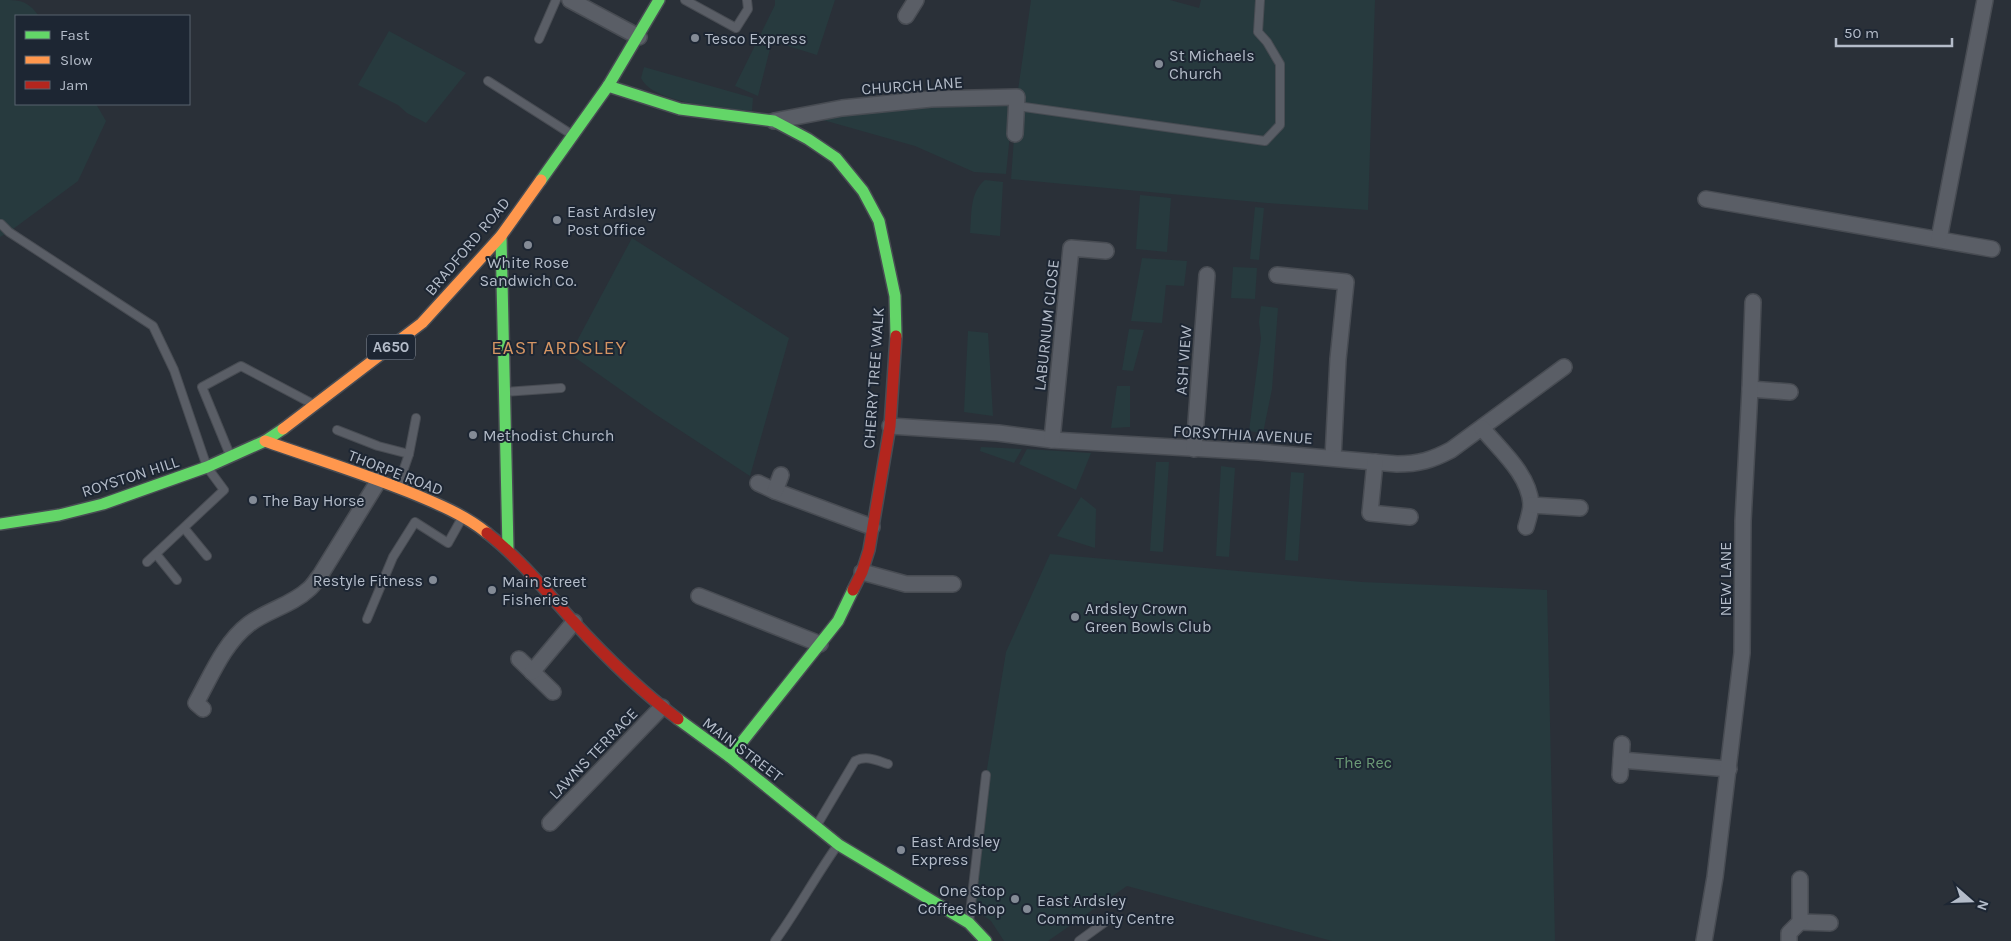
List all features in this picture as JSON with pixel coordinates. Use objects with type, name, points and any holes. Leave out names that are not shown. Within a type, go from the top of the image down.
[{"type":"street","name":"BRADFORD ROAD","points":[[265,441],[316,405],[422,323],[501,236],[608,86],[659,0]]},
{"type":"street","points":[[906,16],[916,0]]},
{"type":"street","points":[[1939,239],[1985,0]]},
{"type":"street","points":[[576,1],[638,37]]},
{"type":"street","name":"CHERRY TREE WALK","points":[[608,86],[680,109],[774,121],[808,139],[836,158],[862,190],[879,222],[895,296],[896,337],[890,426],[868,550],[862,572],[838,621],[730,757]]},
{"type":"street","name":"CHURCH LANE","points":[[774,121],[842,108],[931,99],[1017,97],[1017,106]]},
{"type":"street","points":[[1016,134],[1017,106]]},
{"type":"street","points":[[1706,199],[1992,249]]},
{"type":"street","points":[[501,236],[508,549]]},
{"type":"street","name":"LABURNUM CLOSE","points":[[1052,440],[1072,248],[1106,251]]},
{"type":"street","name":"ASH VIEW","points":[[1194,449],[1208,274]]},
{"type":"street","points":[[1277,275],[1346,282],[1338,360],[1333,458]]},
{"type":"street","name":"NEW LANE","points":[[1704,941],[1715,877],[1742,653],[1742,521],[1753,302]]},
{"type":"street","name":"FORSYTHIA AVENUE","points":[[890,426],[1052,440],[1417,464],[1451,450],[1564,367]]},
{"type":"street","points":[[1750,389],[1790,392]]},
{"type":"street","points":[[1482,428],[1522,476],[1529,492],[1531,505],[1526,527]]},
{"type":"street","name":"ROYSTON HILL","points":[[0,524],[59,515],[103,504],[207,467],[265,441]]},
{"type":"street","name":"THORPE ROAD","points":[[265,441],[397,488],[478,525],[508,549]]},
{"type":"street","points":[[1375,462],[1370,513],[1410,517]]},
{"type":"street","points":[[776,491],[781,475]]},
{"type":"street","points":[[203,709],[196,703],[234,636],[250,623],[296,599],[310,589],[379,480]]},
{"type":"street","points":[[758,483],[872,527]]},
{"type":"street","points":[[1531,505],[1580,508]]},
{"type":"street","name":"MAIN STREET","points":[[508,549],[574,622],[619,668],[662,707],[730,757],[839,845],[969,923],[986,941]]},
{"type":"street","points":[[862,572],[906,584],[953,584]]},
{"type":"street","points":[[699,596],[820,644]]},
{"type":"street","points":[[532,672],[574,622]]},
{"type":"street","points":[[520,659],[553,692]]},
{"type":"street","name":"LAWNS TERRACE","points":[[550,823],[662,707]]},
{"type":"street","points":[[1620,775],[1622,744]]},
{"type":"street","points":[[1621,760],[1729,768]]},
{"type":"street","points":[[1789,941],[1789,933],[1800,922],[1800,878]]},
{"type":"street","points":[[1800,922],[1830,923]]},
{"type":"lane","points":[[539,39],[556,0]]},
{"type":"lane","points":[[685,0],[736,28],[748,8],[747,0]]},
{"type":"lane","points":[[1017,106],[1264,140],[1280,125],[1280,64],[1267,42],[1258,32],[1260,0]]},
{"type":"lane","points":[[488,81],[573,135]]},
{"type":"lane","points":[[1,224],[9,232],[153,326],[174,370],[207,467],[224,490],[147,562]]},
{"type":"lane","points":[[231,456],[202,387],[241,366],[316,405]]},
{"type":"lane","points":[[505,392],[561,388]]},
{"type":"lane","points":[[397,488],[409,454],[416,418]]},
{"type":"lane","points":[[336,430],[378,446],[409,454]]},
{"type":"lane","points":[[368,619],[393,557],[415,522],[448,543],[462,518]]},
{"type":"lane","points":[[184,528],[206,556]]},
{"type":"lane","points":[[156,554],[177,580]]},
{"type":"lane","points":[[816,827],[854,761],[861,758],[869,758],[888,764]]},
{"type":"lane","points":[[969,923],[986,775]]},
{"type":"lane","points":[[775,941],[796,911],[818,873],[839,845]]},
{"type":"lane","points":[[1079,941],[1108,920]]},
{"type":"green space","points":[[0,0],[13,0],[27,4],[38,15],[15,15],[15,105],[97,105],[106,121],[78,181],[0,237]]},
{"type":"green space","points":[[775,0],[835,0],[817,55],[772,41],[758,96],[735,86],[775,5]]},
{"type":"green space","points":[[1031,0],[1170,0],[1199,8],[1201,0],[1375,0],[1368,210],[1267,203],[1011,179],[1017,97]]},
{"type":"green space","points":[[389,31],[466,73],[426,123],[407,113],[398,105],[358,85]]},
{"type":"green space","points":[[644,67],[753,98],[752,111],[691,103],[660,94],[648,87],[641,78]]},
{"type":"green space","points":[[967,103],[1013,105],[1006,174],[974,172],[915,146],[823,120],[828,114]]},
{"type":"green space","points":[[985,180],[1003,182],[1000,236],[970,233],[974,198],[976,191]]},
{"type":"green space","points":[[1140,195],[1171,198],[1167,252],[1136,249]]},
{"type":"green space","points":[[1255,207],[1264,208],[1259,260],[1250,259]]},
{"type":"green space","points":[[632,238],[789,338],[750,476],[655,414],[570,354]]},
{"type":"green space","points":[[1142,258],[1187,261],[1184,286],[1166,285],[1162,323],[1131,321]]},
{"type":"green space","points":[[1233,267],[1257,268],[1255,299],[1231,298]]},
{"type":"green space","points":[[1261,306],[1278,308],[1272,389],[1263,433],[1249,431],[1261,338],[1259,322]]},
{"type":"green space","points":[[1129,329],[1144,330],[1133,371],[1122,370]]},
{"type":"green space","points":[[968,331],[988,333],[993,416],[964,412]]},
{"type":"green space","points":[[1117,386],[1130,386],[1130,427],[1111,428]]},
{"type":"green space","points":[[981,447],[1022,449],[1014,463],[980,451]]},
{"type":"green space","points":[[1027,449],[1091,453],[1076,490],[1019,464]]},
{"type":"green space","points":[[1156,462],[1169,462],[1163,552],[1150,551]]},
{"type":"green space","points":[[1221,466],[1235,468],[1229,557],[1216,556]]},
{"type":"green space","points":[[1291,472],[1304,473],[1298,561],[1285,560]]},
{"type":"green space","points":[[1081,497],[1096,509],[1095,548],[1057,536]]},
{"type":"green space","name":"The Rec","points":[[1050,554],[1362,582],[1547,590],[1555,941],[1332,941],[1127,886],[1048,941],[1004,941],[991,921],[971,906],[986,775],[1006,652]]},
{"type":"traffic: fast","points":[[541,180],[608,86],[659,0]]},
{"type":"traffic: fast","points":[[608,86],[680,109],[774,121],[808,139],[836,158],[863,191],[879,221],[895,296],[896,336]]},
{"type":"traffic: fast","points":[[501,236],[508,549]]},
{"type":"traffic: fast","points":[[0,524],[59,515],[103,504],[207,467],[265,441],[283,429]]},
{"type":"traffic: fast","points":[[730,757],[838,621],[853,590]]},
{"type":"traffic: fast","points":[[678,719],[730,757],[839,845],[969,923],[986,941]]},
{"type":"traffic: slow","points":[[283,429],[422,323],[501,236],[541,180]]},
{"type":"traffic: slow","points":[[265,441],[419,496],[460,515],[487,533]]},
{"type":"traffic: jam","points":[[853,590],[862,572],[869,550],[890,426],[896,336]]},
{"type":"traffic: jam","points":[[487,533],[521,564],[609,659],[649,696],[678,719]]},
{"type":"place","name":"Tesco Express","points":[[695,38]]},
{"type":"place","name":"St Michaels Church","points":[[1159,64]]},
{"type":"place","name":"East Ardsley Post Office","points":[[557,220]]},
{"type":"place","name":"White Rose Sandwich Co.","points":[[528,245]]},
{"type":"place","name":"Methodist Church","points":[[473,435]]},
{"type":"place","name":"The Bay Horse","points":[[253,500]]},
{"type":"place","name":"Restyle Fitness","points":[[433,580]]},
{"type":"place","name":"Main Street Fisheries","points":[[492,590]]},
{"type":"place","name":"Ardsley Crown Green Bowls Club","points":[[1075,617]]},
{"type":"place","name":"East Ardsley Express","points":[[901,850]]},
{"type":"place","name":"One Stop Coffee Shop","points":[[1015,899]]},
{"type":"place","name":"East Ardsley Community Centre","points":[[1027,909]]},
{"type":"district","name":"EAST ARDSLEY","points":[[559,347]]}]
